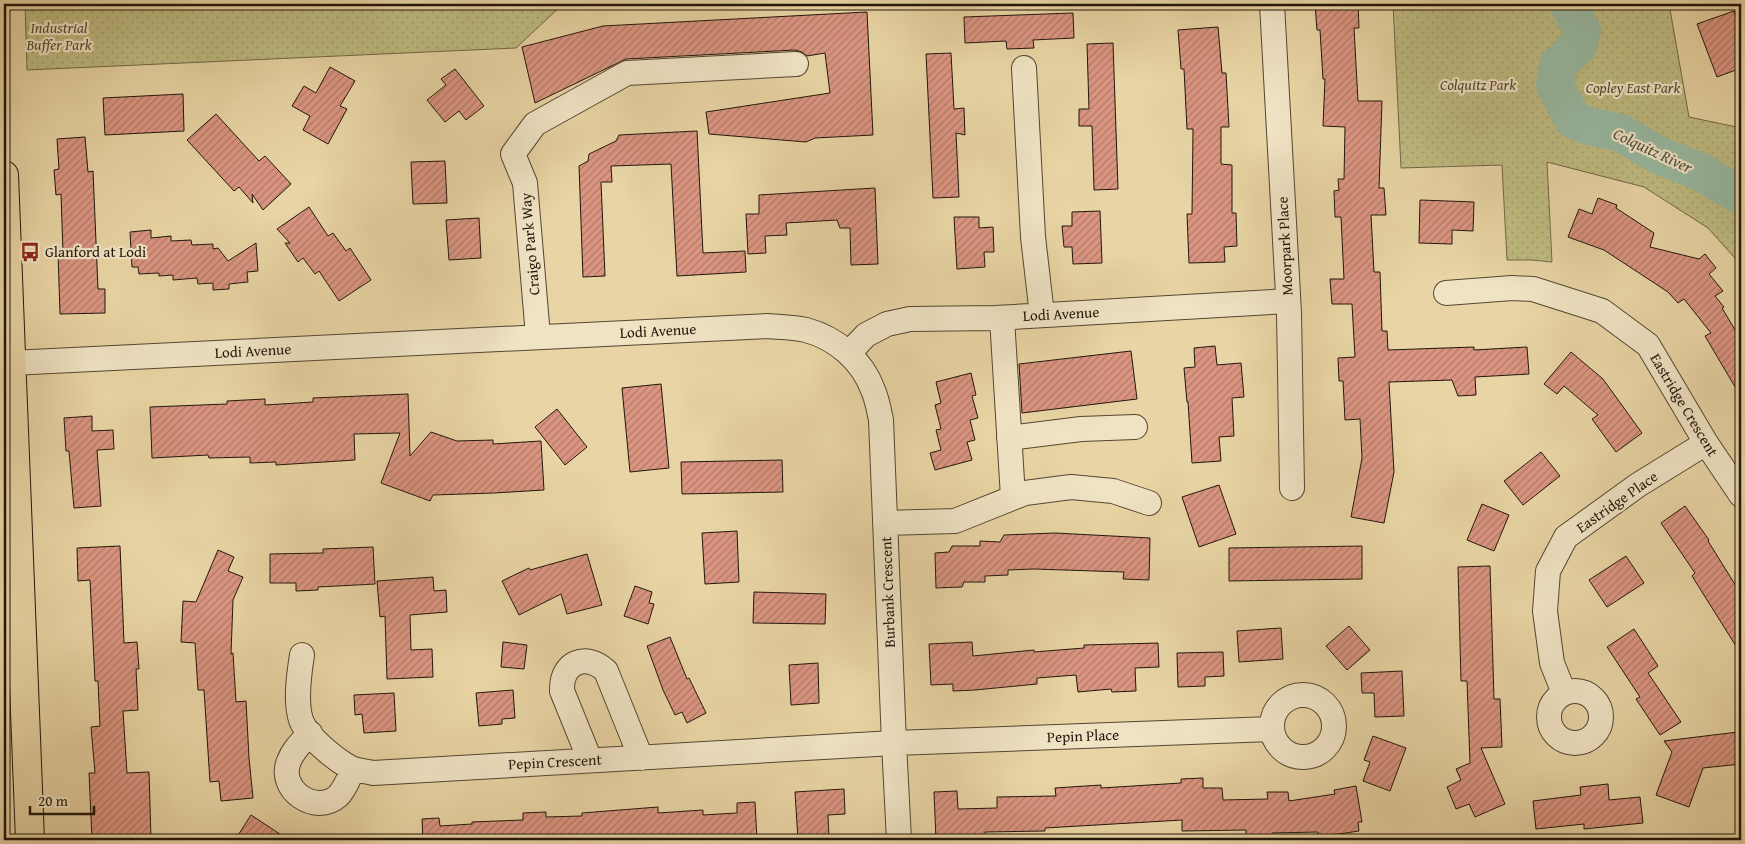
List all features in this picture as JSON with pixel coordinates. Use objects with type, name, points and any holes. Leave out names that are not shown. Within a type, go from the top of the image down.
[{"type":"main road","points":[[4,174],[11,363],[12,603],[30,840]]},
{"type":"street","name":"Moorpark Place","points":[[1272,4],[1288,301],[1292,488]]},
{"type":"street","name":"Craigo Park Way","points":[[538,336],[525,183],[513,154],[535,124],[627,73],[796,64]]},
{"type":"street","points":[[1024,68],[1033,237],[1042,316]]},
{"type":"street","name":"Eastridge Crescent","points":[[1446,292],[1512,288],[1533,289],[1602,311],[1648,344],[1706,443],[1741,495]]},
{"type":"street","name":"Lodi Avenue","points":[[11,363],[767,326],[804,330],[829,338],[849,352],[866,334],[887,324],[910,319],[1002,318],[1288,301]]},
{"type":"street","points":[[1002,318],[1013,497]]},
{"type":"street","name":"Burbank Crescent","points":[[849,352],[873,389],[881,420],[894,743],[900,840]]},
{"type":"street","points":[[1009,438],[1081,429],[1135,427]]},
{"type":"street","name":"Eastridge Place","points":[[1564,694],[1552,663],[1545,611],[1548,571],[1566,537],[1638,485],[1706,443]]},
{"type":"street","points":[[885,523],[955,521],[1025,493],[1071,487],[1113,491],[1149,503]]},
{"type":"street","name":"Pepin Crescent","points":[[302,655],[298,687],[301,721],[333,757],[353,769],[374,772],[894,743]]},
{"type":"street","points":[[590,760],[562,691],[562,681],[565,672],[572,665],[581,661],[600,664],[606,671],[641,758]]},
{"type":"street","name":"Pepin Place","points":[[894,743],[1272,729]]},
{"type":"street","points":[[310,733],[294,751],[288,762],[287,776],[291,788],[300,798],[312,802],[325,802],[337,796],[345,786],[353,769]]},
{"type":"green space","name":"Industrial Buffer Park","points":[[25,4],[563,4],[516,48],[27,70]]},
{"type":"green space","name":"Colquitz Park","points":[[1393,4],[1669,4],[1689,117],[1741,128],[1741,265],[1708,228],[1644,187],[1547,162],[1552,262],[1507,260],[1502,165],[1401,168]]},
{"type":"building","points":[[1315,4],[1358,4],[1359,28],[1354,28],[1358,101],[1382,101],[1379,188],[1384,188],[1386,215],[1371,215],[1374,272],[1380,272],[1382,331],[1387,331],[1388,350],[1474,347],[1474,350],[1527,347],[1529,374],[1475,377],[1476,395],[1458,396],[1452,380],[1389,382],[1394,472],[1384,523],[1351,517],[1362,458],[1360,419],[1345,420],[1343,381],[1339,381],[1338,358],[1355,357],[1352,304],[1332,304],[1330,279],[1344,279],[1341,217],[1335,217],[1334,191],[1339,190],[1338,179],[1344,179],[1345,127],[1323,126],[1325,79],[1323,79],[1320,30],[1317,30]]},
{"type":"building","points":[[1734,11],[1741,31],[1741,68],[1717,77],[1697,24]]},
{"type":"building","points":[[867,12],[873,135],[815,138],[806,142],[709,134],[706,112],[830,93],[825,53],[807,56],[795,50],[626,59],[535,103],[522,47],[603,26]]},
{"type":"building","points":[[1073,13],[1074,38],[1033,40],[1034,48],[1007,49],[1006,41],[965,43],[964,17]]},
{"type":"building","points":[[1218,27],[1222,73],[1226,73],[1229,127],[1221,127],[1221,164],[1232,165],[1232,213],[1236,213],[1237,246],[1224,247],[1225,262],[1189,263],[1187,214],[1192,214],[1193,129],[1187,129],[1184,69],[1181,69],[1178,30]]},
{"type":"building","points":[[1113,43],[1118,189],[1094,190],[1092,126],[1079,126],[1079,109],[1089,109],[1087,44]]},
{"type":"building","points":[[951,53],[954,109],[964,108],[965,135],[956,133],[959,197],[933,198],[926,54]]},
{"type":"building","points":[[330,67],[355,81],[340,106],[347,109],[328,144],[303,130],[310,116],[292,106],[304,86],[316,93]]},
{"type":"building","points":[[455,69],[484,106],[466,120],[459,111],[445,122],[427,100],[446,85],[441,79]]},
{"type":"building","points":[[183,94],[184,131],[105,135],[103,98]]},
{"type":"building","points":[[216,114],[259,161],[265,156],[291,184],[263,210],[252,194],[253,203],[239,187],[234,191],[187,140]]},
{"type":"building","points":[[697,131],[703,253],[745,251],[746,272],[677,276],[671,164],[611,166],[612,182],[601,182],[605,276],[583,277],[579,166],[588,161],[589,154],[616,141],[619,135]]},
{"type":"building","points":[[85,137],[88,172],[93,171],[98,289],[105,289],[105,313],[60,314],[58,253],[63,253],[61,194],[56,195],[54,170],[59,169],[57,139]]},
{"type":"building","points":[[445,161],[447,203],[413,204],[411,162]]},
{"type":"building","points":[[875,188],[878,264],[851,265],[850,228],[840,228],[837,220],[786,223],[787,235],[765,236],[766,253],[748,254],[746,214],[759,214],[759,195]]},
{"type":"building","points":[[1598,198],[1617,205],[1616,208],[1654,233],[1650,247],[1699,259],[1705,254],[1716,268],[1709,274],[1723,291],[1715,296],[1724,307],[1722,308],[1741,340],[1741,397],[1705,336],[1711,333],[1684,299],[1678,303],[1668,292],[1604,250],[1568,237],[1579,209],[1592,214]]},
{"type":"building","points":[[1420,200],[1474,202],[1473,231],[1452,230],[1452,244],[1419,243]]},
{"type":"building","points":[[309,207],[328,236],[333,233],[346,251],[350,248],[371,280],[339,301],[319,271],[315,274],[303,258],[298,262],[285,243],[290,243],[277,229]]},
{"type":"building","points":[[1100,211],[1102,263],[1073,264],[1072,247],[1064,247],[1062,226],[1072,226],[1072,212]]},
{"type":"building","points":[[954,217],[979,217],[979,228],[993,227],[994,252],[984,252],[985,267],[957,269]]},
{"type":"building","points":[[479,218],[481,258],[449,260],[446,220]]},
{"type":"building","points":[[151,230],[151,238],[171,236],[171,241],[191,240],[192,245],[213,244],[213,249],[218,248],[228,261],[256,243],[258,271],[247,272],[248,282],[229,284],[229,289],[213,290],[213,283],[198,284],[197,278],[173,280],[173,275],[159,276],[159,273],[139,274],[138,267],[132,267],[130,232]]},
{"type":"building","points":[[1215,346],[1217,365],[1241,363],[1244,397],[1232,398],[1234,436],[1219,437],[1221,461],[1192,463],[1184,368],[1195,367],[1194,348]]},
{"type":"building","points":[[1131,351],[1137,399],[1022,413],[1019,364]]},
{"type":"building","points":[[1571,352],[1603,379],[1642,433],[1616,452],[1592,419],[1598,415],[1564,386],[1557,394],[1544,384]]},
{"type":"building","points":[[971,373],[976,395],[972,396],[978,418],[970,420],[975,440],[967,442],[972,460],[935,470],[930,453],[941,450],[936,430],[941,429],[935,405],[941,403],[936,382]]},
{"type":"building","points":[[661,384],[669,468],[630,472],[622,388]]},
{"type":"building","points":[[408,394],[410,456],[431,432],[457,441],[493,440],[493,444],[541,441],[544,490],[433,495],[430,501],[381,483],[400,433],[354,434],[355,460],[276,465],[276,462],[250,463],[250,457],[209,458],[208,455],[152,458],[150,407],[227,404],[227,401],[265,399],[265,405],[313,402],[313,398]]},
{"type":"building","points":[[557,409],[587,447],[565,465],[535,427]]},
{"type":"building","points":[[92,416],[92,431],[113,430],[114,449],[97,450],[101,506],[74,508],[69,451],[66,451],[64,418]]},
{"type":"building","points":[[1541,452],[1560,476],[1523,505],[1504,481]]},
{"type":"building","points":[[782,460],[783,492],[682,494],[681,462]]},
{"type":"building","points":[[1219,485],[1236,534],[1199,547],[1182,497]]},
{"type":"building","points":[[1482,504],[1509,515],[1494,551],[1467,540]]},
{"type":"building","points":[[1685,506],[1709,540],[1741,594],[1741,654],[1692,576],[1695,573],[1661,523]]},
{"type":"building","points":[[737,531],[739,582],[705,584],[702,533]]},
{"type":"building","points":[[1055,533],[1150,538],[1149,580],[1123,579],[1124,572],[1034,569],[1008,570],[1008,575],[985,576],[985,582],[964,582],[962,587],[936,588],[935,553],[949,552],[952,546],[980,546],[980,541],[1000,542],[1004,535]]},
{"type":"building","points":[[120,546],[124,643],[137,642],[139,669],[136,669],[138,710],[123,711],[127,773],[149,772],[151,839],[92,840],[89,773],[95,773],[91,727],[100,726],[98,681],[95,681],[90,580],[78,581],[77,548]]},
{"type":"building","points":[[1362,546],[1362,579],[1229,581],[1229,548]]},
{"type":"building","points":[[373,547],[375,584],[318,587],[318,590],[296,591],[296,583],[270,583],[270,554],[323,553],[323,549]]},
{"type":"building","points":[[218,550],[234,557],[228,571],[243,577],[233,600],[231,654],[233,653],[236,702],[246,701],[253,798],[221,801],[219,781],[210,782],[204,690],[198,690],[195,643],[181,642],[183,601],[196,602]]},
{"type":"building","points":[[587,554],[602,605],[567,614],[561,594],[519,615],[502,581],[529,568],[530,570]]},
{"type":"building","points":[[1626,556],[1644,583],[1607,607],[1589,580]]},
{"type":"building","points":[[1490,566],[1494,699],[1500,699],[1502,747],[1481,748],[1505,804],[1475,817],[1469,804],[1456,809],[1447,787],[1461,780],[1456,769],[1470,763],[1467,681],[1461,681],[1458,567]]},
{"type":"building","points":[[433,577],[434,591],[446,590],[447,612],[410,615],[411,650],[432,649],[433,677],[387,679],[385,616],[380,617],[377,581]]},
{"type":"building","points":[[635,586],[652,592],[649,603],[654,604],[648,624],[624,616]]},
{"type":"building","points":[[754,592],[826,594],[825,624],[753,623]]},
{"type":"building","points":[[1349,626],[1370,650],[1347,670],[1326,646]]},
{"type":"building","points":[[1281,628],[1283,659],[1239,662],[1237,631]]},
{"type":"building","points":[[1634,629],[1658,666],[1648,673],[1681,722],[1660,735],[1636,699],[1640,697],[1607,647]]},
{"type":"building","points":[[670,637],[687,679],[689,678],[706,713],[687,723],[682,712],[675,715],[663,690],[647,646]]},
{"type":"building","points":[[503,642],[527,645],[524,669],[501,667]]},
{"type":"building","points":[[972,642],[973,656],[1034,650],[1034,652],[1084,648],[1084,645],[1158,643],[1159,667],[1135,668],[1136,691],[1112,692],[1111,689],[1078,692],[1076,675],[1037,678],[1037,684],[975,690],[953,691],[953,684],[931,685],[929,644]]},
{"type":"building","points":[[1223,652],[1224,676],[1205,677],[1205,686],[1178,687],[1177,653]]},
{"type":"building","points":[[818,663],[819,703],[791,705],[789,665]]},
{"type":"building","points":[[1402,671],[1404,716],[1375,717],[1374,693],[1362,693],[1361,673]]},
{"type":"building","points":[[513,690],[515,718],[502,719],[502,724],[479,726],[476,693]]},
{"type":"building","points":[[394,693],[396,731],[364,733],[362,714],[355,715],[354,695]]},
{"type":"building","points":[[1738,732],[1741,764],[1703,768],[1689,807],[1656,795],[1672,752],[1664,741]]},
{"type":"building","points":[[1373,736],[1406,748],[1390,791],[1363,781],[1370,762],[1364,760]]},
{"type":"building","points":[[1203,778],[1203,788],[1222,788],[1223,800],[1268,799],[1267,792],[1288,792],[1289,801],[1335,794],[1334,790],[1356,786],[1362,822],[1358,822],[1359,831],[1319,837],[1318,832],[1272,833],[1273,839],[1246,840],[1246,830],[1182,831],[1182,820],[1045,828],[1045,831],[985,832],[985,837],[961,838],[961,840],[936,840],[934,792],[957,791],[958,809],[997,808],[997,797],[1056,796],[1055,788],[1101,785],[1101,788],[1181,783],[1181,779]]},
{"type":"building","points":[[1608,784],[1609,800],[1640,797],[1643,823],[1584,829],[1584,824],[1536,829],[1533,801],[1581,795],[1580,787]]},
{"type":"building","points":[[844,789],[845,814],[828,815],[829,838],[798,840],[795,792]]},
{"type":"building","points":[[755,802],[757,840],[423,840],[422,819],[439,818],[440,826],[472,824],[472,822],[523,820],[523,813],[546,812],[546,817],[582,816],[582,813],[658,807],[658,813],[703,810],[703,815],[737,813],[737,803]]},
{"type":"building","points":[[251,815],[289,840],[235,840]]},
{"type":"waterway","name":"Colquitz River","points":[[1569,4],[1582,31],[1578,46],[1558,65],[1555,85],[1573,120],[1589,126],[1621,133],[1660,156],[1701,172],[1741,196]]},
{"type":"place","name":"Glanford at Lodi","points":[[30,252]]},
{"type":"park label","name":"Copley East Park","points":[[1633,88]]}]
